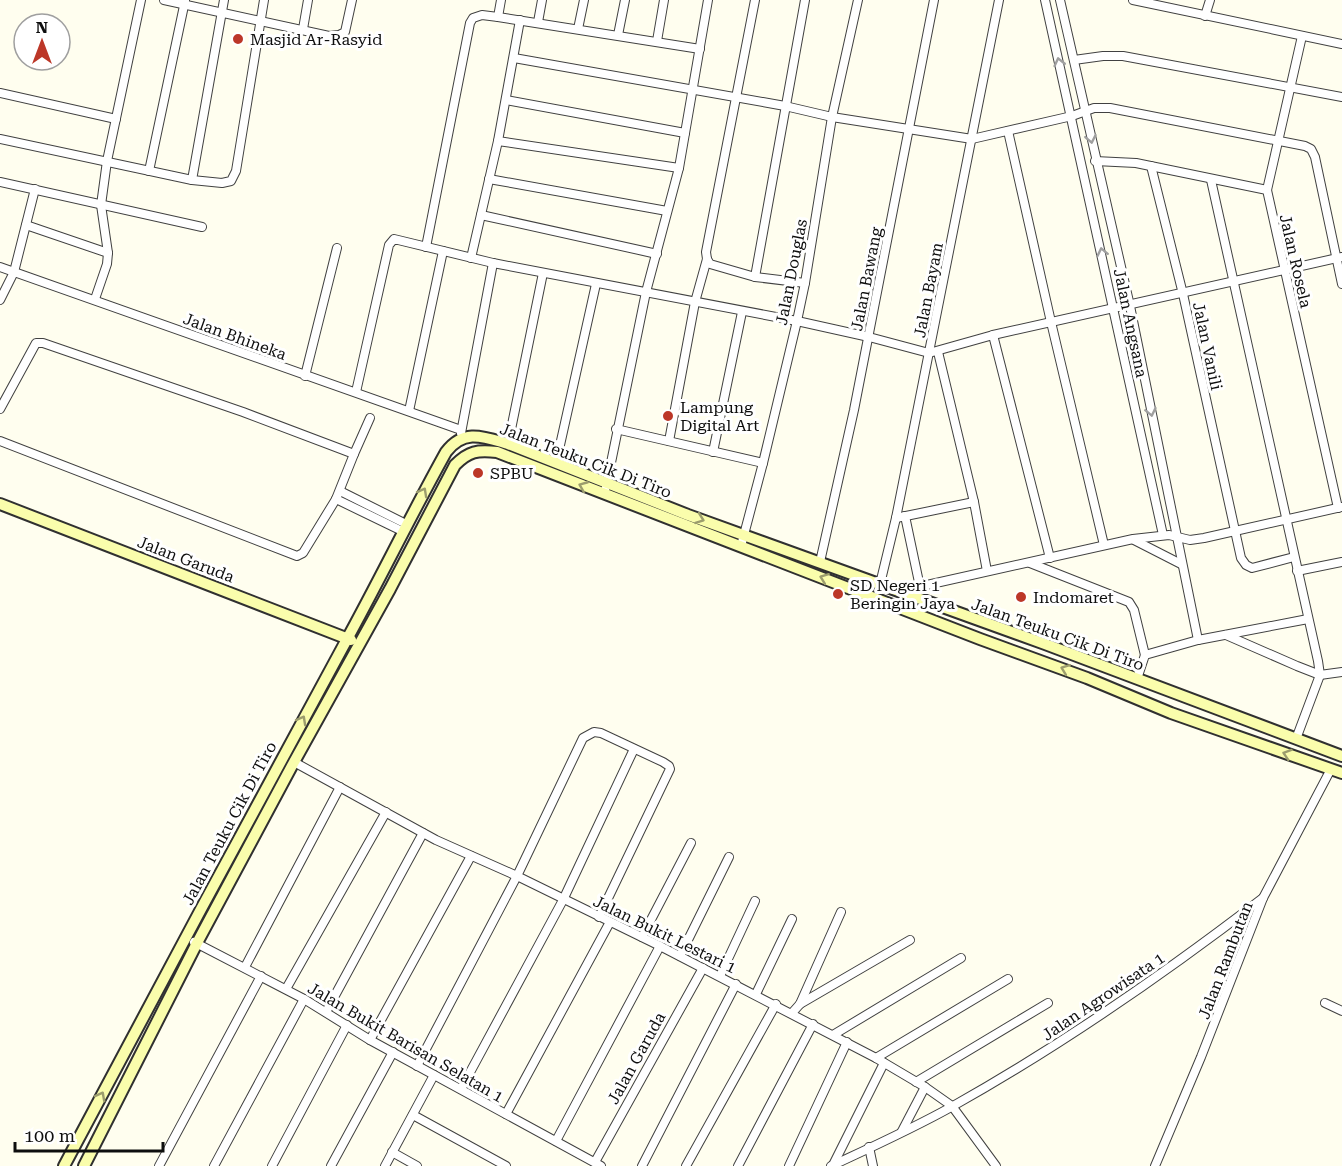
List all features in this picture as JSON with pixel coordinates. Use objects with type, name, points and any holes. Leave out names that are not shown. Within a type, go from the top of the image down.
[{"type":"street","points":[[94,299],[107,264],[108,254],[101,205],[107,162],[141,0]]},
{"type":"street","points":[[164,0],[185,2],[329,36],[345,32],[352,0]]},
{"type":"street","points":[[192,180],[224,0]]},
{"type":"street","points":[[0,139],[192,180],[222,183],[231,181],[236,171],[264,0]]},
{"type":"street","points":[[303,29],[308,0]]},
{"type":"street","points":[[498,17],[501,0]]},
{"type":"street","points":[[538,22],[542,0]]},
{"type":"street","points":[[578,29],[584,0]]},
{"type":"street","points":[[618,35],[625,0]]},
{"type":"street","points":[[657,41],[664,0]]},
{"type":"street","points":[[606,489],[616,429],[646,292],[679,168],[708,0]]},
{"type":"street","points":[[669,441],[695,302],[707,259],[706,252],[755,0]]},
{"type":"street","points":[[755,276],[805,0]]},
{"type":"street","name":"Jalan Douglas","points":[[743,541],[805,283],[831,117],[858,0]]},
{"type":"street","name":"Jalan Bawang","points":[[820,562],[869,337],[934,0]]},
{"type":"street","name":"Jalan Bayam","points":[[880,584],[933,353],[999,0]]},
{"type":"street","name":"Jalan Angsana","points":[[1045,0],[1163,535]]},
{"type":"street","points":[[1060,0],[1130,306],[1198,640]]},
{"type":"street","points":[[1133,0],[1342,45]]},
{"type":"street","points":[[1205,16],[1210,0]]},
{"type":"street","points":[[149,171],[185,2]]},
{"type":"street","points":[[426,247],[470,23],[473,18],[482,15],[538,22],[700,49]]},
{"type":"street","points":[[471,258],[498,141],[520,20]]},
{"type":"street","points":[[1095,161],[1136,163],[1267,190],[1302,36]]},
{"type":"street","points":[[1074,60],[1123,56],[1342,97]]},
{"type":"street","points":[[514,58],[785,106],[831,117],[972,139],[1072,116],[1086,110],[1110,108],[1135,111],[1305,146],[1311,149],[1315,157],[1339,258],[1342,284]]},
{"type":"street","points":[[0,93],[116,119]]},
{"type":"street","points":[[506,100],[685,133]]},
{"type":"street","points":[[1008,131],[1104,545]]},
{"type":"street","points":[[498,141],[679,168]]},
{"type":"street","name":"Jalan Vanili","points":[[1151,166],[1183,294],[1241,558],[1246,565],[1252,568],[1294,557]]},
{"type":"street","points":[[489,179],[667,211]]},
{"type":"street","points":[[1211,180],[1320,675],[1297,737]]},
{"type":"street","points":[[0,182],[202,227]]},
{"type":"street","points":[[0,300],[14,272],[35,189]]},
{"type":"street","name":"Jalan Rosela","points":[[1267,190],[1340,507]]},
{"type":"street","points":[[481,215],[657,254]]},
{"type":"street","points":[[26,225],[108,254]]},
{"type":"street","points":[[356,392],[391,241],[399,240],[493,263],[796,321],[933,353],[974,502],[987,571]]},
{"type":"street","points":[[305,376],[337,248]]},
{"type":"street","points":[[409,411],[443,252]]},
{"type":"street","name":"Jalan Angsana","points":[[933,353],[993,335],[1114,310],[1339,258]]},
{"type":"street","points":[[707,259],[710,264],[755,276],[805,283]]},
{"type":"street","points":[[461,435],[493,263]]},
{"type":"street","name":"Jalan Bhineka","points":[[0,267],[409,411],[461,435]]},
{"type":"street","points":[[508,444],[543,273]]},
{"type":"street","points":[[556,463],[596,284]]},
{"type":"street","points":[[713,452],[742,312]]},
{"type":"street","points":[[993,335],[1050,558]]},
{"type":"street","points":[[0,409],[36,344],[43,344],[253,416],[354,454]]},
{"type":"street","points":[[0,441],[203,518],[291,555],[301,555],[336,499],[370,418]]},
{"type":"street","points":[[616,429],[763,463]]},
{"type":"street","name":"Jalan Teuku Cik Di Tiro","points":[[64,1166],[184,938],[347,639],[404,528],[452,444],[461,435],[480,436],[508,444],[556,463],[606,489]]},
{"type":"street","name":"Jalan Teuku Cik Di Tiro","points":[[84,1166],[197,943],[455,465],[465,455],[481,450],[497,452],[606,489],[743,541],[919,615],[1087,678],[1181,717],[1337,771]]},
{"type":"street","points":[[340,491],[404,528]]},
{"type":"street","points":[[336,499],[404,528]]},
{"type":"street","points":[[896,518],[974,502]]},
{"type":"street","name":"Jalan Garuda","points":[[0,504],[360,644]]},
{"type":"street","points":[[898,591],[1133,539],[1176,535],[1190,540],[1197,539],[1340,507]]},
{"type":"street","points":[[905,516],[920,586]]},
{"type":"street","points":[[1133,539],[1181,564]]},
{"type":"street","name":"Jalan Teuku Cik Di Tiro","points":[[743,541],[820,562],[1138,677],[1342,756]]},
{"type":"street","points":[[1029,562],[1129,603],[1134,610],[1145,655],[1138,677]]},
{"type":"street","points":[[1297,571],[1342,562]]},
{"type":"street","points":[[919,615],[925,601]]},
{"type":"street","points":[[1145,655],[1198,640],[1308,619]]},
{"type":"street","points":[[1225,635],[1320,675],[1342,672]]},
{"type":"street","points":[[1087,678],[1089,661]]},
{"type":"street","points":[[417,1066],[517,876],[583,738],[594,732],[669,766],[670,773],[599,917]]},
{"type":"street","points":[[461,1089],[563,900],[634,749]]},
{"type":"street","name":"Jalan Bukit Lestari 1","points":[[294,762],[423,833],[660,946],[776,1004],[876,1058],[925,1087],[952,1107],[996,1166]]},
{"type":"street","name":"Jalan Rambutan","points":[[1155,1166],[1201,1058],[1263,898],[1337,771]]},
{"type":"street","points":[[245,967],[340,787]]},
{"type":"street","points":[[286,989],[386,812]]},
{"type":"street","points":[[326,1012],[423,833]]},
{"type":"street","points":[[642,938],[691,843]]},
{"type":"street","points":[[370,1040],[471,856]]},
{"type":"street","points":[[680,956],[729,857]]},
{"type":"street","name":"Jalan Agrowisata 1","points":[[832,1166],[952,1107],[1061,1041],[1189,955],[1263,898]]},
{"type":"street","points":[[720,976],[755,901]]},
{"type":"street","points":[[792,1013],[800,1004],[841,912]]},
{"type":"street","points":[[756,994],[792,919]]},
{"type":"street","points":[[506,1114],[610,922]]},
{"type":"street","name":"Jalan Bukit Barisan Selatan 1","points":[[184,938],[286,989],[370,1040],[598,1164]]},
{"type":"street","points":[[800,1004],[910,940]]},
{"type":"street","points":[[556,1141],[660,946]]},
{"type":"street","points":[[833,1035],[961,958]]},
{"type":"street","name":"Jalan Garuda","points":[[598,1164],[703,968]]},
{"type":"street","points":[[159,1166],[261,976]]},
{"type":"street","points":[[876,1058],[1008,980]]},
{"type":"street","points":[[642,1166],[736,984]]},
{"type":"street","points":[[214,1166],[304,999]]},
{"type":"street","points":[[916,1082],[1048,1003]]},
{"type":"street","points":[[1325,1003],[1342,1011]]},
{"type":"street","points":[[686,1166],[776,1004]]},
{"type":"street","points":[[272,1166],[347,1024]]},
{"type":"street","points":[[738,1166],[813,1024]]},
{"type":"street","points":[[789,1166],[847,1042]]},
{"type":"street","points":[[331,1166],[393,1052]]},
{"type":"street","points":[[832,1166],[884,1063]]},
{"type":"street","points":[[385,1166],[434,1075]]},
{"type":"street","points":[[902,1131],[925,1087]]},
{"type":"street","points":[[413,1115],[506,1166]]},
{"type":"street","points":[[869,1147],[873,1166]]},
{"type":"street","points":[[392,1152],[417,1166]]},
{"type":"place","name":"Masjid Ar-Rasyid","points":[[238,39]]},
{"type":"place","name":"Lampung Digital Art","points":[[668,416]]},
{"type":"place","name":"SPBU","points":[[478,473]]},
{"type":"place","name":"SD Negeri 1 Beringin Jaya","points":[[838,594]]},
{"type":"place","name":"Indomaret","points":[[1021,597]]}]
